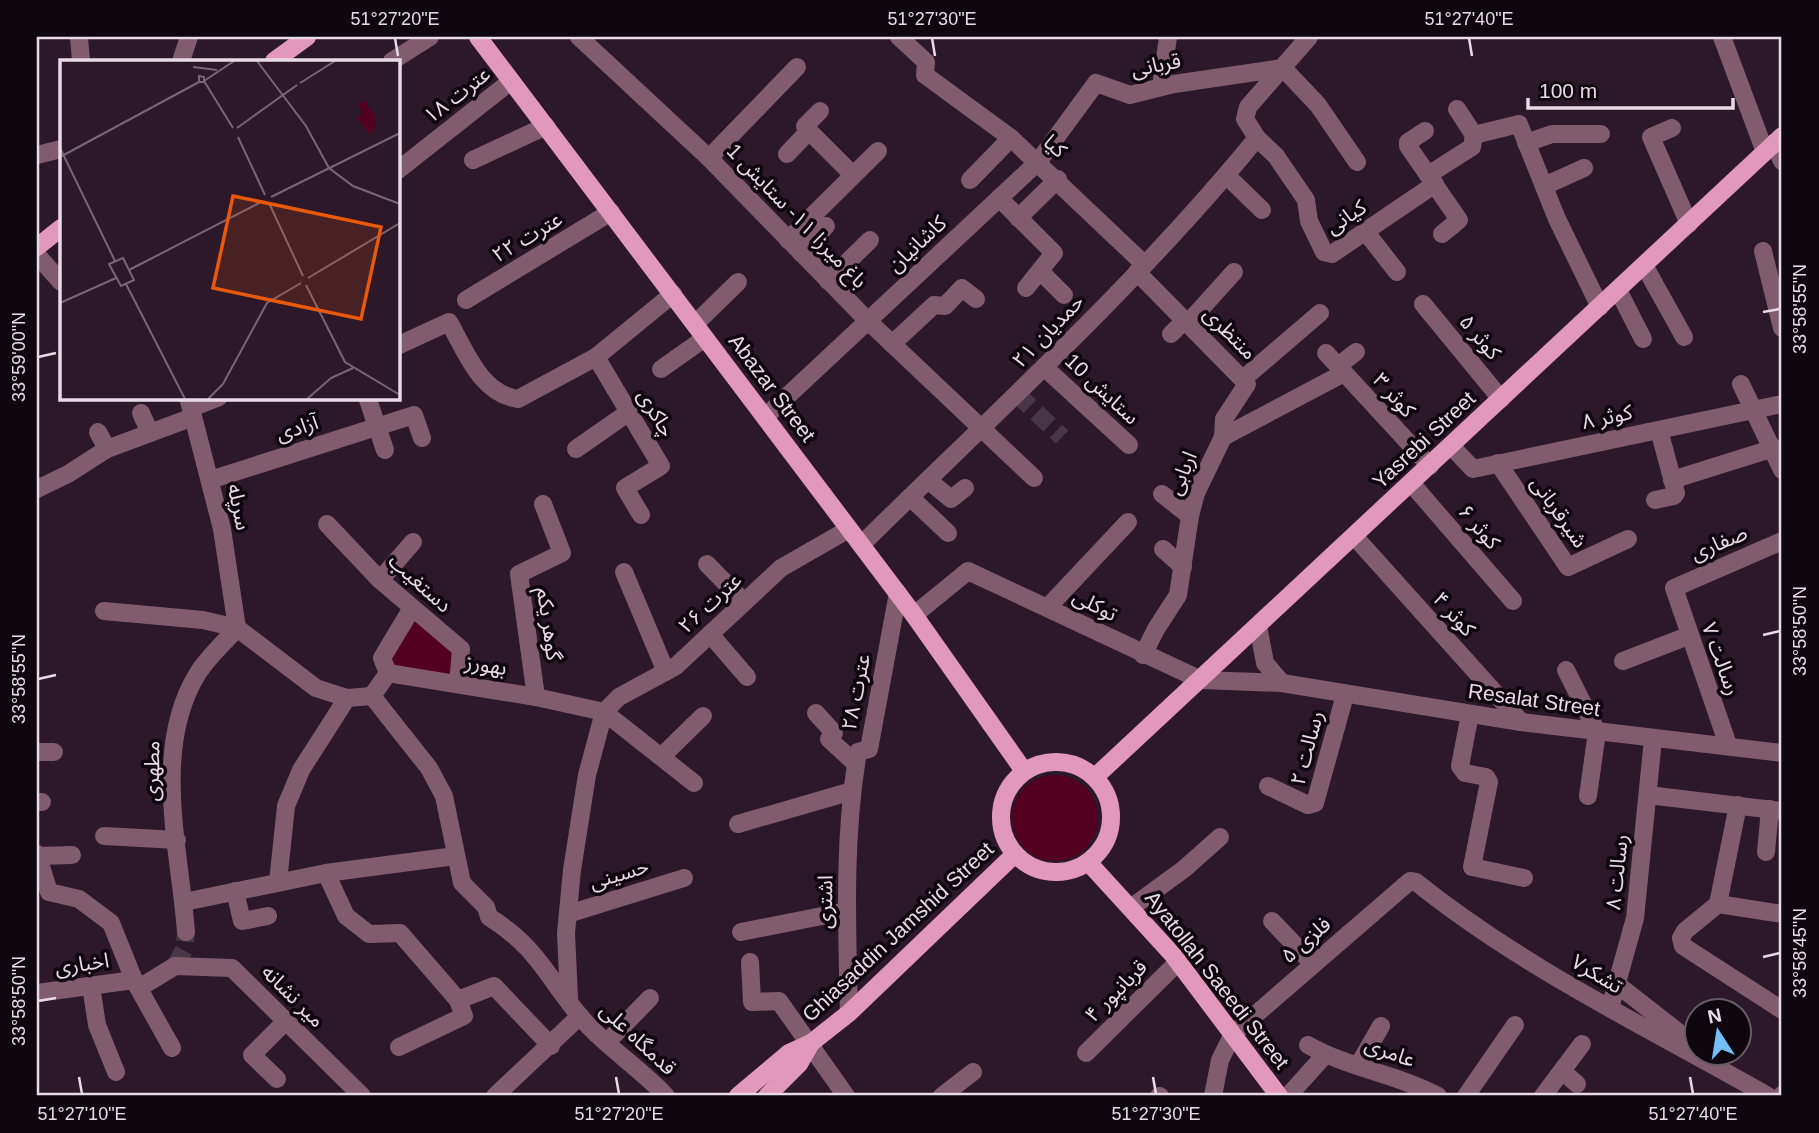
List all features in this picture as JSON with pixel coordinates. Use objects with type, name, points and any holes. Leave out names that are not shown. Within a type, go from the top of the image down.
[{"type":"main road","points":[[275,60],[307,37]]},
{"type":"main road","name":"Abazar Street","points":[[478,37],[898,593],[1024,771]]},
{"type":"main road","name":"Yasrebi Street","points":[[1095,777],[1774,144]]},
{"type":"main road","points":[[37,247],[60,229]]},
{"type":"main road","points":[[1068,762],[1095,777],[1110,805],[1111,821],[1100,851],[1088,862],[1058,872],[1028,864],[1015,855],[1004,834],[1000,811],[1004,796],[1024,771],[1045,763],[1068,762]]},
{"type":"main road","name":"Ghiasaddin Jamshid Street","points":[[738,1096],[789,1053],[811,1043],[849,1013],[1015,855]]},
{"type":"main road","name":"Ayatollah Saeedi Street","points":[[1088,862],[1132,907],[1178,962],[1279,1096]]},
{"type":"main road","name":"Ghiasaddin Jamshid Street","points":[[766,1096],[799,1064],[811,1043]]},
{"type":"street","points":[[79,37],[81,60]]},
{"type":"street","points":[[181,60],[189,37]]},
{"type":"street","points":[[394,60],[430,37]]},
{"type":"street","name":"باغ میرزا ۱۱- ستایش 1","points":[[579,37],[709,158],[868,321],[1034,478]]},
{"type":"street","points":[[899,37],[920,41]]},
{"type":"street","points":[[1161,87],[1168,37]]},
{"type":"street","points":[[1257,138],[1245,120],[1248,107],[1309,37]]},
{"type":"street","points":[[1722,37],[1782,161]]},
{"type":"street","name":"کیا","points":[[920,41],[926,62],[925,75],[1011,138],[1058,179],[1141,268]]},
{"type":"street","points":[[709,158],[797,67]]},
{"type":"street","points":[[1283,68],[1318,104],[1357,162]]},
{"type":"street","name":"قربانی","points":[[1038,162],[1092,85],[1101,82],[1130,95],[1161,87],[1283,68]]},
{"type":"street","name":"عترت ۱۸","points":[[399,169],[512,81]]},
{"type":"street","points":[[1457,109],[1474,135],[1519,124],[1544,186],[1600,307]]},
{"type":"street","points":[[820,111],[805,126],[852,174]]},
{"type":"street","points":[[473,160],[546,126]]},
{"type":"street","points":[[1672,128],[1651,137],[1689,224]]},
{"type":"street","points":[[787,154],[809,131]]},
{"type":"street","points":[[1425,131],[1407,144],[1460,220],[1442,234]]},
{"type":"street","points":[[1526,143],[1552,134],[1601,134]]},
{"type":"street","name":"کیانی","points":[[1257,138],[1276,156],[1306,200],[1309,221],[1324,252],[1332,254],[1472,147],[1474,135]]},
{"type":"street","points":[[970,180],[1011,138]]},
{"type":"street","name":"حمدیان ۲۱","points":[[861,545],[1044,367],[1141,268],[1226,176],[1257,138]]},
{"type":"street","points":[[37,155],[60,149]]},
{"type":"street","points":[[788,240],[878,151]]},
{"type":"street","name":"کاشانیان","points":[[765,417],[1038,162]]},
{"type":"street","points":[[1544,186],[1584,168]]},
{"type":"street","points":[[1226,176],[1262,210]]},
{"type":"street","points":[[1018,218],[1058,179]]},
{"type":"street","points":[[999,198],[1054,253],[1026,288]]},
{"type":"street","name":"عترت ۲۲","points":[[466,300],[611,212]]},
{"type":"street","points":[[801,253],[826,226]]},
{"type":"street","points":[[1365,231],[1397,272]]},
{"type":"street","points":[[828,281],[870,240]]},
{"type":"street","points":[[1763,251],[1782,324]]},
{"type":"street","points":[[37,255],[60,281]]},
{"type":"street","points":[[1644,265],[1684,337]]},
{"type":"street","name":"منتظری","points":[[1141,268],[1186,321],[1247,385],[1224,419],[1223,437]]},
{"type":"street","points":[[1040,271],[1064,295]]},
{"type":"street","points":[[1171,334],[1234,272]]},
{"type":"street","points":[[661,369],[700,331],[738,282]]},
{"type":"street","points":[[892,344],[934,305],[945,306],[962,288],[976,299]]},
{"type":"street","points":[[1618,290],[1643,339]]},
{"type":"street","points":[[399,345],[449,323],[484,382],[507,397],[518,399],[596,357],[673,294]]},
{"type":"street","name":"کوثر ۵","points":[[1423,304],[1501,399]]},
{"type":"street","points":[[1243,379],[1320,313]]},
{"type":"street","name":"اربابی","points":[[1143,655],[1175,601],[1183,566],[1189,516],[1196,494],[1223,437],[1341,370],[1356,352]]},
{"type":"street","name":"کوثر ۳","points":[[1326,353],[1430,466]]},
{"type":"street","name":"چاکری","points":[[596,357],[661,466],[625,488],[641,514]]},
{"type":"street","name":"ستایش 10","points":[[1044,367],[1129,445]]},
{"type":"street","points":[[1741,384],[1782,470]]},
{"type":"street","points":[[37,489],[68,474],[107,449],[150,433],[191,407],[213,399]]},
{"type":"street","points":[[368,399],[386,450]]},
{"type":"street","name":"کوثر ۸","points":[[1451,446],[1469,468],[1782,404]]},
{"type":"street","name":"سرپله","points":[[191,407],[222,529],[237,628]]},
{"type":"street","points":[[576,449],[629,412]]},
{"type":"street","points":[[141,413],[150,433]]},
{"type":"street","name":"آزادی","points":[[210,480],[414,415],[422,438]]},
{"type":"street","points":[[1655,500],[1675,495],[1659,429]]},
{"type":"street","points":[[99,432],[107,449]]},
{"type":"street","points":[[1672,480],[1774,449]]},
{"type":"street","name":"شیرقربانی","points":[[1499,463],[1564,564],[1572,567],[1628,539]]},
{"type":"street","points":[[928,480],[951,499],[965,488]]},
{"type":"street","name":"کوثر ۶","points":[[1411,483],[1513,601]]},
{"type":"street","points":[[1162,495],[1189,516]]},
{"type":"street","points":[[910,497],[948,533]]},
{"type":"street","name":"گوهر یکم","points":[[536,696],[520,573],[562,553],[543,504]]},
{"type":"street","points":[[1048,607],[1128,522]]},
{"type":"street","name":"دستغیب","points":[[327,524],[380,580],[461,649],[458,684]]},
{"type":"street","name":"عترت ۲۶","points":[[604,712],[618,696],[666,672],[781,568],[849,529]]},
{"type":"street","name":"کوثر ۴","points":[[1354,536],[1521,722]]},
{"type":"street","name":"صفاری","points":[[1674,589],[1782,541]]},
{"type":"street","points":[[380,580],[413,542]]},
{"type":"street","points":[[1163,549],[1183,566]]},
{"type":"street","points":[[707,564],[744,602]]},
{"type":"street","name":"توکلی","points":[[914,615],[961,573],[968,571],[1201,680]]},
{"type":"street","points":[[624,572],[666,672]]},
{"type":"street","name":"رسالت ۷","points":[[1674,589],[1688,636],[1728,745]]},
{"type":"street","name":"عترت ۲۸","points":[[852,791],[858,752],[869,749],[898,593]]},
{"type":"street","points":[[104,611],[203,620],[237,628],[316,688],[347,698],[372,696],[388,673],[382,658],[412,608]]},
{"type":"street","points":[[1258,626],[1265,663],[1282,683]]},
{"type":"street","name":"مطهری","points":[[186,932],[173,770],[176,726],[198,672],[237,628]]},
{"type":"street","points":[[710,634],[747,677]]},
{"type":"street","points":[[1623,661],[1688,636]]},
{"type":"street","points":[[1566,670],[1597,732],[1588,796]]},
{"type":"street","name":"بهورز","points":[[388,673],[536,696],[604,712]]},
{"type":"street","name":"Resalat Street","points":[[1201,680],[1282,683],[1521,722],[1782,753]]},
{"type":"street","name":"رسالت ۲","points":[[1268,786],[1308,805],[1315,803],[1345,695]]},
{"type":"street","name":"قدمگاه علی","points":[[372,696],[433,775],[444,796],[462,883],[486,907],[488,917],[512,932],[540,959],[580,1016],[666,1096]]},
{"type":"street","points":[[278,882],[286,806],[301,770],[347,698]]},
{"type":"street","points":[[569,998],[568,914],[582,801],[604,712],[694,783]]},
{"type":"street","points":[[816,713],[834,733],[829,739],[856,764]]},
{"type":"street","points":[[1470,714],[1461,766],[1465,773],[1486,777],[1489,782],[1472,867],[1524,878]]},
{"type":"street","points":[[663,756],[703,716]]},
{"type":"street","name":"رسالت ۸","points":[[1610,1008],[1635,918],[1653,738]]},
{"type":"street","points":[[738,824],[852,791]]},
{"type":"street","name":"اشتری","points":[[849,1013],[847,911],[852,791]]},
{"type":"street","points":[[1648,795],[1776,810],[1766,852]]},
{"type":"street","points":[[1738,805],[1718,904],[1685,931],[1681,938],[1683,946],[1782,1010]]},
{"type":"street","points":[[104,836],[177,840]]},
{"type":"street","points":[[1132,907],[1184,869],[1220,837]]},
{"type":"street","points":[[72,855],[37,855],[49,892],[79,898],[111,923],[136,984],[172,1048]]},
{"type":"street","points":[[184,902],[327,873],[455,856]]},
{"type":"street","points":[[327,873],[345,916],[369,934],[400,933],[458,1000],[464,1016],[399,1047]]},
{"type":"street","name":"حسینی","points":[[568,914],[684,878]]},
{"type":"street","name":"فلزی ۵","points":[[1233,1034],[1410,881]]},
{"type":"street","name":"تشکر۷","points":[[1410,881],[1416,882],[1490,937],[1610,1008],[1682,1045]]},
{"type":"street","points":[[234,891],[242,920],[268,916]]},
{"type":"street","points":[[1718,904],[1782,914]]},
{"type":"street","points":[[741,932],[847,911]]},
{"type":"street","points":[[1272,921],[1313,964]]},
{"type":"street","points":[[750,962],[752,1002],[779,1000],[846,1096]]},
{"type":"street","name":"قربانپور ۴","points":[[1086,1053],[1178,962]]},
{"type":"street","name":"میر نشانه","points":[[136,984],[175,966],[232,968],[362,1096]]},
{"type":"street","name":"اخباری","points":[[37,993],[136,984]]},
{"type":"street","points":[[1618,985],[1682,1035]]},
{"type":"street","points":[[91,986],[97,1026],[116,1072]]},
{"type":"street","points":[[458,1000],[494,986],[551,1046]]},
{"type":"street","points":[[608,1041],[650,998]]},
{"type":"street","points":[[495,1096],[580,1016]]},
{"type":"street","points":[[276,1079],[252,1055],[286,1021]]},
{"type":"street","points":[[1466,1096],[1515,1025]]},
{"type":"street","points":[[1359,1064],[1381,1026]]},
{"type":"street","points":[[1213,1096],[1220,1060],[1233,1034]]},
{"type":"street","points":[[1543,1096],[1582,1044]]},
{"type":"street","name":"عامری","points":[[1308,1045],[1325,1055],[1359,1064],[1417,1092],[1438,1096]]},
{"type":"street","points":[[1288,1096],[1325,1055]]},
{"type":"street","name":"تشکر۷","points":[[1720,1066],[1768,1096]]},
{"type":"street","points":[[1562,1071],[1577,1084]]},
{"type":"street","points":[[942,1096],[973,1072]]},
{"type":"shaded area","points":[[412,608],[461,649],[458,684],[388,673],[382,658]]},
{"type":"shaded area","points":[[1055,775],[1072,778],[1086,787],[1095,801],[1098,818],[1095,835],[1086,849],[1072,858],[1055,861],[1038,858],[1024,849],[1015,835],[1012,818],[1015,801],[1024,787],[1038,778]]},
{"type":"tunnel","points":[[1017,394],[1062,437]]},
{"type":"tunnel","points":[[175,966],[184,950],[186,932]]}]
